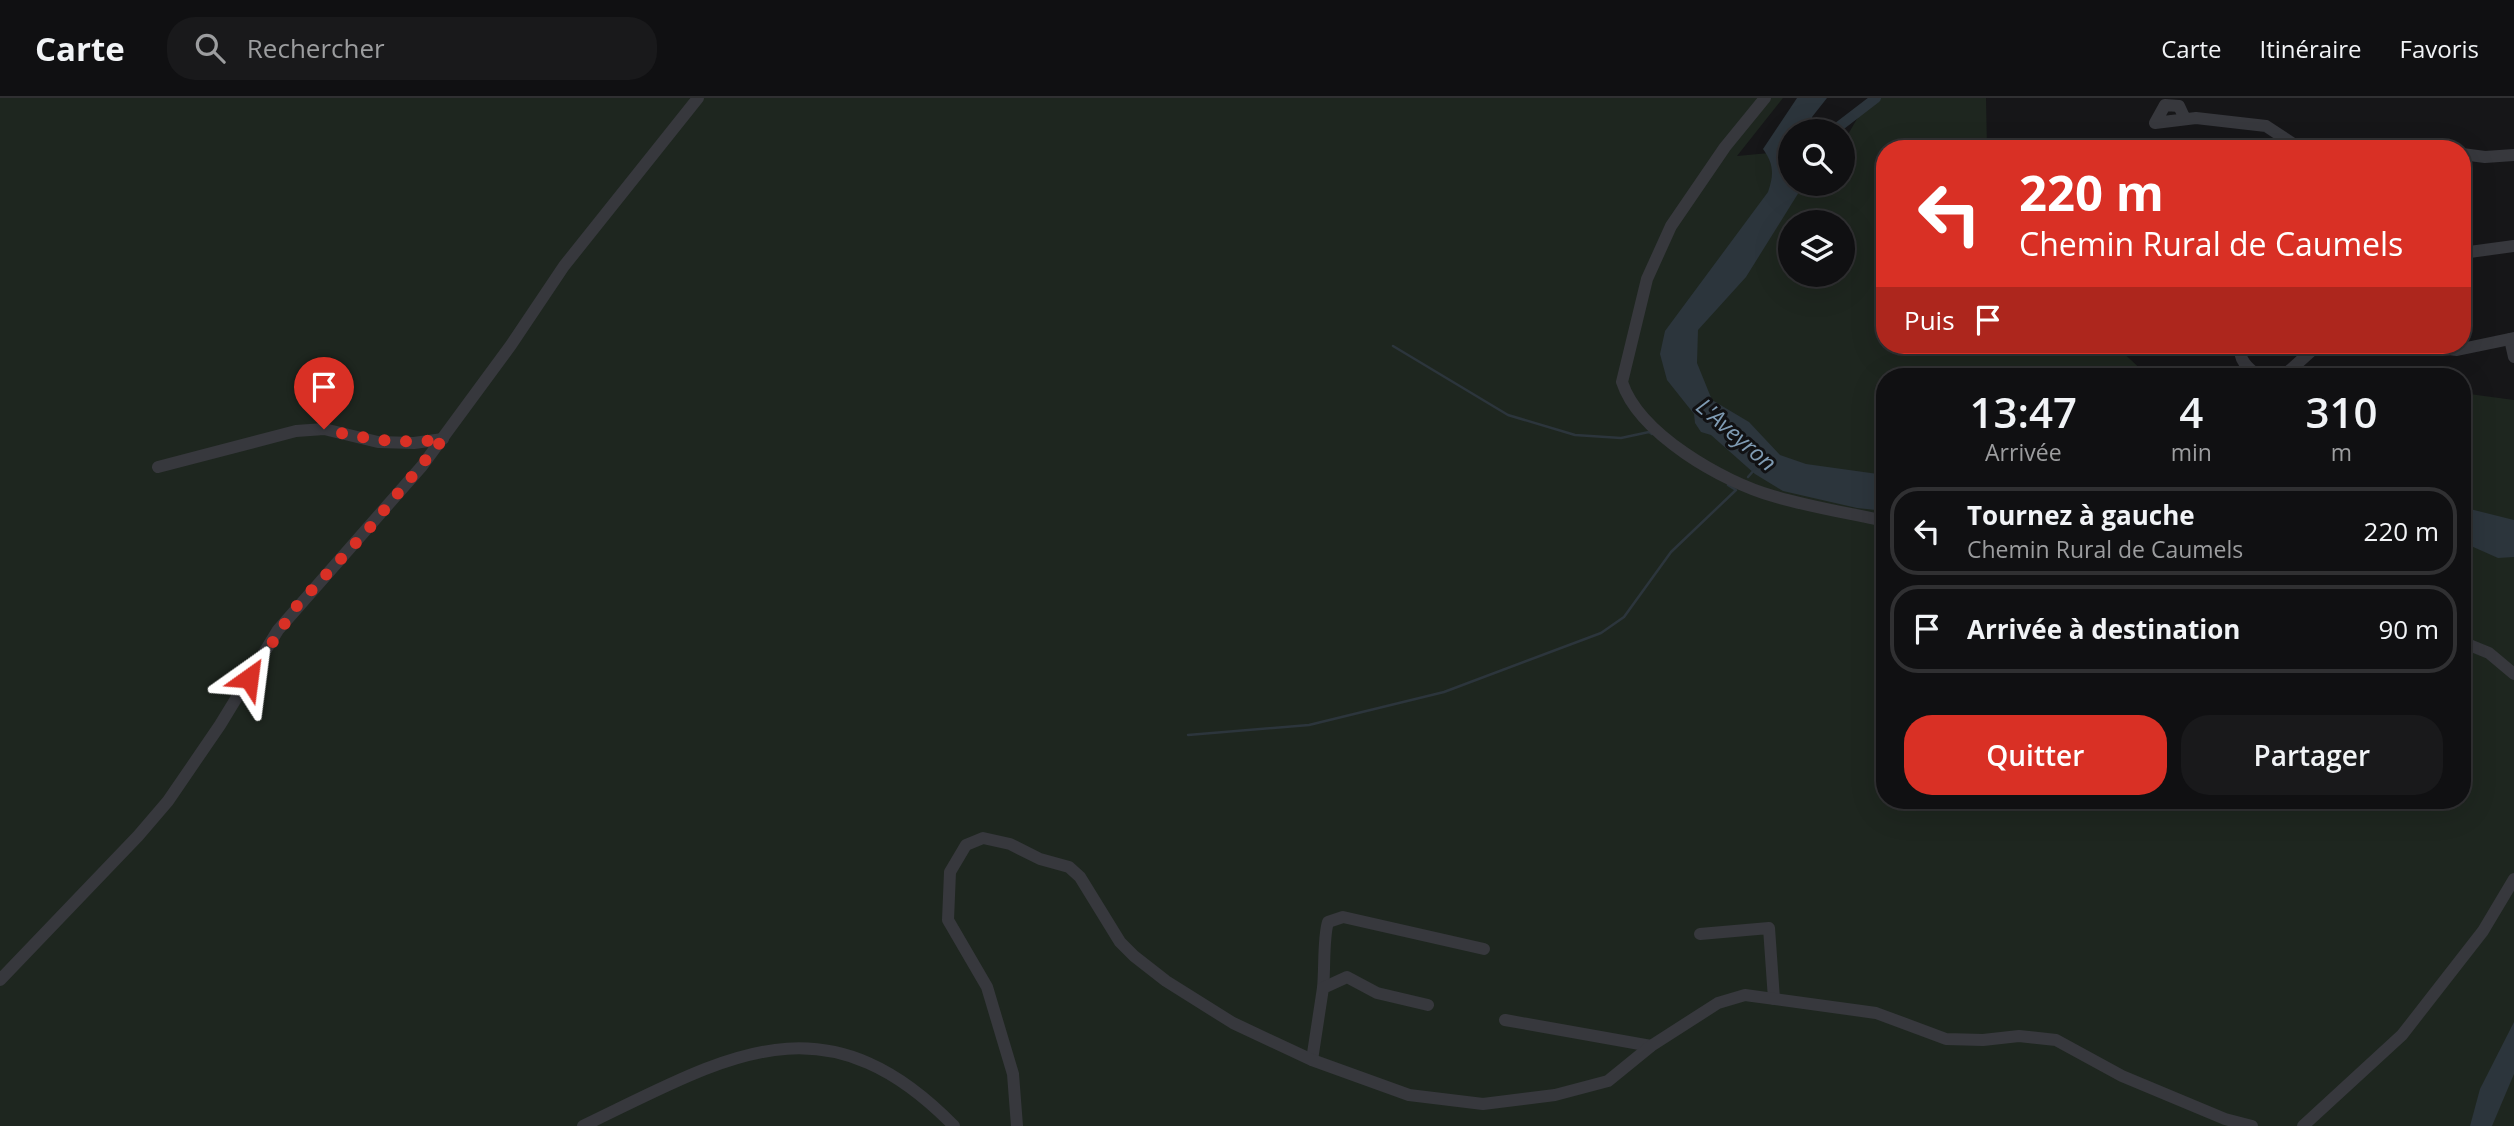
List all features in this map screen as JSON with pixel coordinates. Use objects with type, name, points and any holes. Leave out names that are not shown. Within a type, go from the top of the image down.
[{"type":"street","points":[[0,980],[168,801],[220,725],[278,630],[422,466],[511,345],[564,266],[698,98]]},
{"type":"street","points":[[1765,98],[1725,147],[1671,226],[1647,279],[1622,382],[1627,396],[1653,427],[1717,472],[1771,496],[1876,519]]},
{"type":"street","points":[[2185,119],[2266,126],[2287,140]]},
{"type":"street","points":[[2471,155],[2514,155]]},
{"type":"street","points":[[2471,252],[2514,246]]},
{"type":"street","points":[[2471,347],[2512,339],[2514,358]]},
{"type":"street","points":[[2292,368],[2308,354]]},
{"type":"street","points":[[158,467],[296,431],[324,429],[378,442],[414,443],[443,439]]},
{"type":"street","points":[[2471,646],[2489,653],[2514,674]]},
{"type":"street","points":[[1017,1126],[1013,1074],[987,987],[948,920],[950,872],[966,845],[982,838],[1010,844],[1040,859],[1069,867],[1080,877],[1120,942],[1133,957],[1233,1023],[1312,1060],[1409,1096],[1483,1104],[1555,1095],[1608,1082],[1651,1046],[1718,1003],[1745,995],[1876,1013],[1946,1039],[1983,1040],[2019,1036],[2056,1040],[2132,1081],[2225,1119],[2252,1126]]},
{"type":"street","points":[[2303,1126],[2402,1035],[2483,932],[2514,879]]},
{"type":"street","points":[[1312,1060],[1327,954],[1325,934],[1328,922],[1343,917],[1484,950]]},
{"type":"street","points":[[1700,934],[1769,928],[1774,999]]},
{"type":"street","points":[[1323,988],[1346,977],[1377,993],[1428,1006]]},
{"type":"street","points":[[1505,1020],[1651,1046]]},
{"type":"street","points":[[583,1126],[702,1069],[735,1057],[772,1049],[804,1047],[835,1051],[892,1074],[919,1092],[954,1126]]},
{"type":"shaded area","points":[[0,98],[1783,98],[1737,156],[1778,152],[1778,196],[1855,196],[1855,122],[1869,98],[1986,98],[1987,140],[1876,140],[1876,354],[2125,354],[2139,368],[1876,368],[1876,809],[2471,809],[2471,394],[2514,400],[2514,1126],[0,1126]]},
{"type":"water","points":[[1797,98],[1827,98],[1812,117],[1783,119]]},
{"type":"water","name":"L'Aveyron","points":[[1778,126],[1778,196],[1797,196],[1788,210],[1778,210],[1778,226],[1746,277],[1698,330],[1697,363],[1712,400],[1749,422],[1780,455],[1806,464],[1876,474],[1876,510],[1783,491],[1755,474],[1711,435],[1701,432],[1695,423],[1694,414],[1667,380],[1660,354],[1665,331],[1768,192],[1772,170],[1763,149]]},
{"type":"water","points":[[2471,509],[2514,520],[2514,557],[2498,558],[2471,546]]},
{"type":"water","points":[[2514,1022],[2514,1074],[2492,1126],[2470,1126],[2480,1089]]},
{"type":"waterway","points":[[1849,119],[1876,98]]},
{"type":"waterway","points":[[1393,346],[1508,415],[1575,435],[1621,438],[1649,432],[1652,434]]},
{"type":"waterway","name":"L'Aveyron","points":[[1748,477],[1755,469]]},
{"type":"waterway","points":[[1188,735],[1309,725],[1444,692],[1601,633],[1624,617],[1671,552],[1736,490],[1728,485]]},
{"type":"route","points":[[249,678],[278,630],[295,608],[366,532],[443,439],[414,443],[378,442],[324,429]]}]
